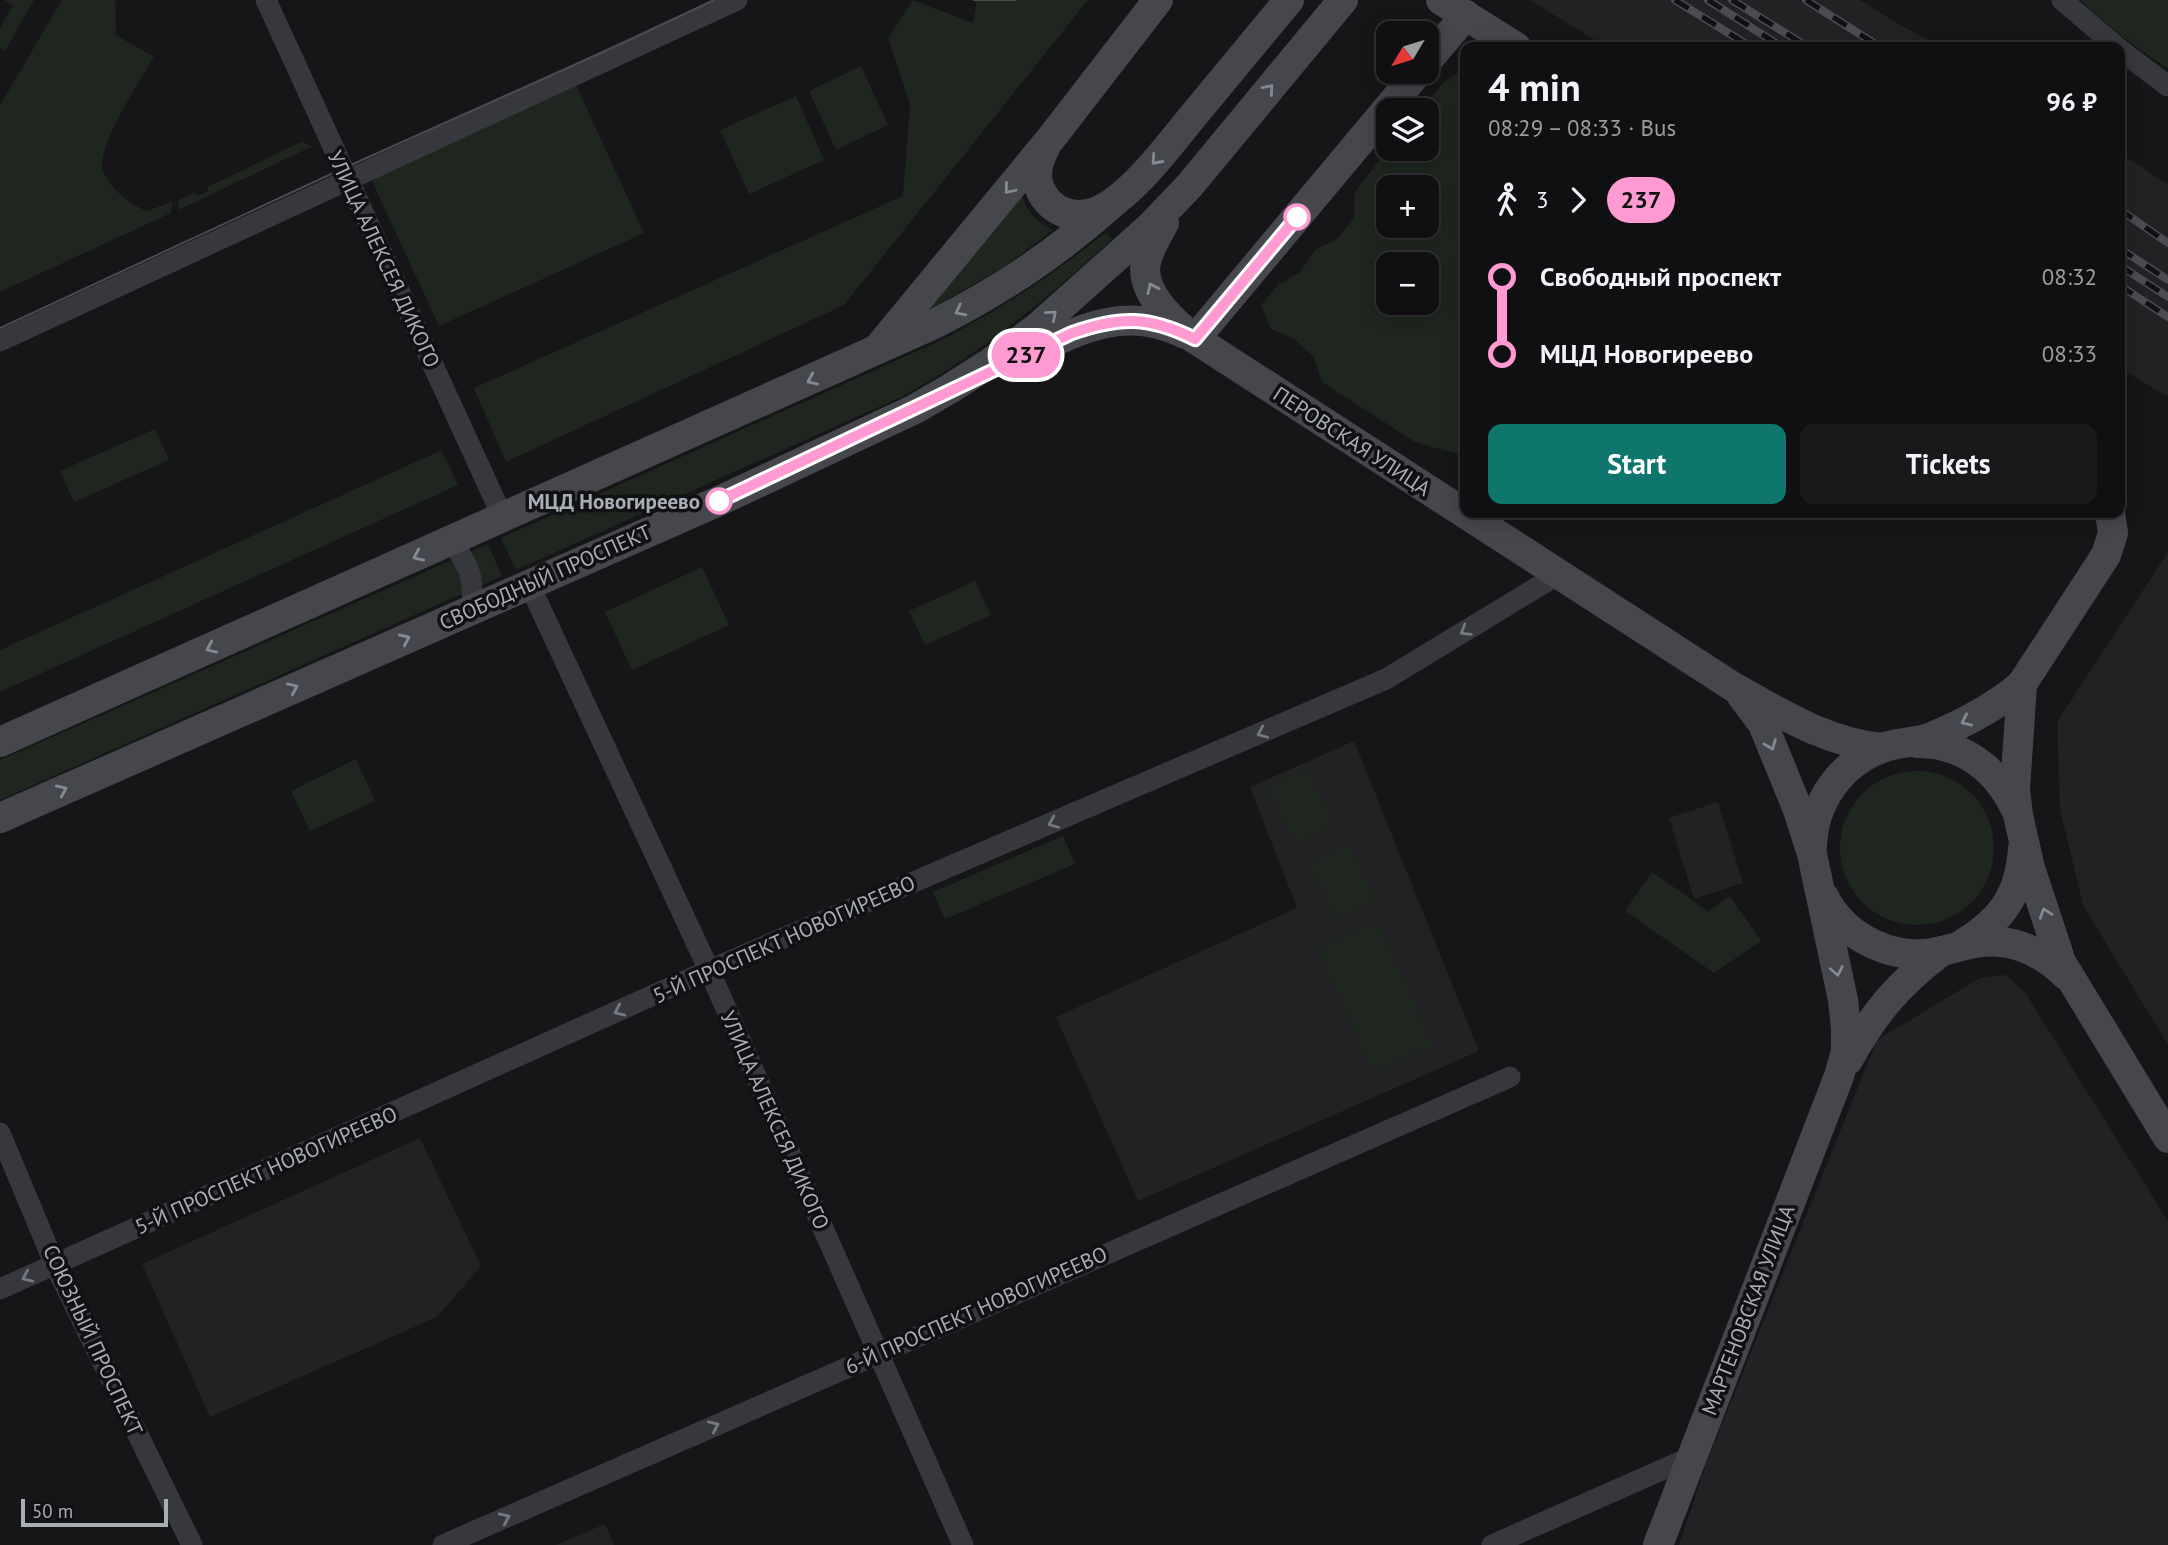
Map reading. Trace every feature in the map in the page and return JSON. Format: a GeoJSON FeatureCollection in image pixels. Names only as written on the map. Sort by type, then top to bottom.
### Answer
{"type":"FeatureCollection","features":[{"type":"Feature","properties":{"kind":"main road"},"geometry":{"type":"LineString","coordinates":[[874,352],[1052,137],[1158,0]]}},
{"type":"Feature","properties":{"kind":"main road"},"geometry":{"type":"LineString","coordinates":[[0,742],[874,352],[977,303],[1045,260],[1115,201],[1160,156],[1289,0]]}},
{"type":"Feature","properties":{"kind":"main road"},"geometry":{"type":"LineString","coordinates":[[1190,185],[1343,0]]}},
{"type":"Feature","properties":{"kind":"main road"},"geometry":{"type":"LineString","coordinates":[[1439,36],[1454,7],[1508,42]]}},
{"type":"Feature","properties":{"kind":"main road"},"geometry":{"type":"LineString","coordinates":[[915,409],[1072,333],[1098,324],[1116,320],[1156,322],[1195,339],[1409,84]]}},
{"type":"Feature","properties":{"kind":"main road"},"geometry":{"type":"LineString","coordinates":[[1052,137],[1042,154],[1037,183],[1054,208],[1067,214],[1083,216],[1115,201]]}},
{"type":"Feature","properties":{"kind":"main road","name":"ПЕРОВСКАЯ УЛИЦА"},"geometry":{"type":"LineString","coordinates":[[1190,185],[1148,255],[1145,269],[1148,283],[1158,301],[1181,328],[1195,339],[1460,510]]}},
{"type":"Feature","properties":{"kind":"main road","name":"СВОБОДНЫЙ ПРОСПЕКТ"},"geometry":{"type":"LineString","coordinates":[[0,818],[719,501],[915,409],[990,363],[1038,327],[1121,255],[1190,185]]}},
{"type":"Feature","properties":{"kind":"main road","name":"ПЕРОВСКАЯ УЛИЦА"},"geometry":{"type":"LineString","coordinates":[[1472,518],[1735,688]]}},
{"type":"Feature","properties":{"kind":"main road"},"geometry":{"type":"LineString","coordinates":[[2068,977],[2056,965],[2024,946],[2002,942],[1953,947],[1920,954],[1901,953],[1861,938],[1842,923],[1830,908],[1814,867],[1815,822],[1828,791],[1842,773],[1861,758],[1892,745],[1925,739],[1978,715],[2022,684],[2106,555],[2113,533],[2111,518]]}},
{"type":"Feature","properties":{"kind":"main road"},"geometry":{"type":"LineString","coordinates":[[1839,1076],[1868,1024],[1881,1007],[1917,970],[1984,930],[2001,913],[2013,895],[2021,871],[2021,827],[2015,790],[2022,684]]}},
{"type":"Feature","properties":{"kind":"main road"},"geometry":{"type":"LineString","coordinates":[[1735,688],[1807,728],[1861,746],[1930,742],[1972,757],[1993,773],[2008,793],[2021,827],[2061,962],[2068,977],[2168,1138]]}},
{"type":"Feature","properties":{"kind":"main road"},"geometry":{"type":"LineString","coordinates":[[1735,688],[1763,724],[1798,810],[1814,867],[1846,1029],[1846,1051],[1839,1076]]}},
{"type":"Feature","properties":{"kind":"main road","name":"МАРТЕНОВСКАЯ УЛИЦА"},"geometry":{"type":"LineString","coordinates":[[1658,1545],[1839,1076]]}},
{"type":"Feature","properties":{"kind":"street","name":"УЛИЦА АЛЕКСЕЯ ДИКОГО"},"geometry":{"type":"LineString","coordinates":[[266,0],[503,518]]}},
{"type":"Feature","properties":{"kind":"street"},"geometry":{"type":"LineString","coordinates":[[0,341],[737,0]]}},
{"type":"Feature","properties":{"kind":"street"},"geometry":{"type":"LineString","coordinates":[[2062,0],[2111,42]]}},
{"type":"Feature","properties":{"kind":"street"},"geometry":{"type":"LineString","coordinates":[[2125,53],[2168,86]]}},
{"type":"Feature","properties":{"kind":"street"},"geometry":{"type":"LineString","coordinates":[[452,541],[468,566],[474,583],[472,609]]}},
{"type":"Feature","properties":{"kind":"street","name":"5-Й ПРОСПЕКТ НОВОГИРЕЕВО"},"geometry":{"type":"LineString","coordinates":[[0,1289],[709,970],[1386,679],[1559,574]]}},
{"type":"Feature","properties":{"kind":"street","name":"УЛИЦА АЛЕКСЕЯ ДИКОГО"},"geometry":{"type":"LineString","coordinates":[[529,584],[709,970],[962,1545]]}},
{"type":"Feature","properties":{"kind":"street","name":"6-Й ПРОСПЕКТ НОВОГИРЕЕВО"},"geometry":{"type":"LineString","coordinates":[[443,1545],[1510,1077]]}},
{"type":"Feature","properties":{"kind":"street","name":"СОЮЗНЫЙ ПРОСПЕКТ"},"geometry":{"type":"LineString","coordinates":[[0,1133],[55,1265],[192,1545]]}},
{"type":"Feature","properties":{"kind":"street"},"geometry":{"type":"LineString","coordinates":[[1492,1545],[1691,1457]]}},
{"type":"Feature","properties":{"kind":"shaded area"},"geometry":{"type":"Polygon","coordinates":[[[4,0],[34,0],[5,51],[0,48],[0,28],[13,5],[4,0]]]}},
{"type":"Feature","properties":{"kind":"shaded area"},"geometry":{"type":"Polygon","coordinates":[[[62,0],[115,0],[116,35],[154,57],[112,131],[102,161],[103,171],[116,190],[134,205],[147,211],[172,202],[171,213],[0,292],[0,105],[62,0]]]}},
{"type":"Feature","properties":{"kind":"shaded area"},"geometry":{"type":"Polygon","coordinates":[[[913,0],[973,23],[977,0],[1088,0],[844,305],[506,462],[474,388],[903,196],[910,105],[888,38],[913,0]]]}},
{"type":"Feature","properties":{"kind":"shaded area"},"geometry":{"type":"Polygon","coordinates":[[[1530,0],[1860,0],[1932,42],[1598,42],[1530,0]]]}},
{"type":"Feature","properties":{"kind":"shaded area"},"geometry":{"type":"Polygon","coordinates":[[[2080,0],[2168,0],[2168,69],[2124,38],[2080,0]]]}},
{"type":"Feature","properties":{"kind":"shaded area"},"geometry":{"type":"Polygon","coordinates":[[[861,66],[888,125],[836,150],[809,91],[861,66]]]}},
{"type":"Feature","properties":{"kind":"shaded area"},"geometry":{"type":"Polygon","coordinates":[[[1460,74],[1460,455],[1415,442],[1322,382],[1314,357],[1294,339],[1271,329],[1261,305],[1278,285],[1300,272],[1315,250],[1338,238],[1354,218],[1355,192],[1379,161],[1439,161],[1439,98],[1431,98],[1443,83],[1460,74]]]}},
{"type":"Feature","properties":{"kind":"shaded area"},"geometry":{"type":"Polygon","coordinates":[[[575,83],[644,233],[439,326],[370,177],[575,83]]]}},
{"type":"Feature","properties":{"kind":"shaded area"},"geometry":{"type":"Polygon","coordinates":[[[796,96],[824,160],[749,194],[720,130],[796,96]]]}},
{"type":"Feature","properties":{"kind":"shaded area"},"geometry":{"type":"Polygon","coordinates":[[[301,142],[313,146],[178,210],[179,200],[194,192],[198,195],[207,192],[208,187],[301,142]]]}},
{"type":"Feature","properties":{"kind":"shaded area"},"geometry":{"type":"Polygon","coordinates":[[[2125,156],[2168,185],[2168,397],[2125,371],[2125,156]]]}},
{"type":"Feature","properties":{"kind":"shaded area"},"geometry":{"type":"Polygon","coordinates":[[[1021,189],[1031,214],[1053,230],[1003,268],[928,310],[1021,189]]]}},
{"type":"Feature","properties":{"kind":"shaded area"},"geometry":{"type":"Polygon","coordinates":[[[1106,232],[1112,239],[1063,283],[1011,325],[930,381],[901,397],[516,570],[501,538],[944,339],[1028,290],[1106,232]]]}},
{"type":"Feature","properties":{"kind":"shaded area"},"geometry":{"type":"Polygon","coordinates":[[[155,429],[169,460],[74,502],[60,471],[155,429]]]}},
{"type":"Feature","properties":{"kind":"shaded area"},"geometry":{"type":"Polygon","coordinates":[[[442,450],[458,485],[0,692],[0,650],[442,450]]]}},
{"type":"Feature","properties":{"kind":"shaded area"},"geometry":{"type":"Polygon","coordinates":[[[488,544],[502,576],[0,800],[0,760],[488,544]]]}},
{"type":"Feature","properties":{"kind":"shaded area"},"geometry":{"type":"Polygon","coordinates":[[[2168,552],[2168,1045],[2083,905],[2060,809],[2057,722],[2168,552]]]}},
{"type":"Feature","properties":{"kind":"shaded area"},"geometry":{"type":"Polygon","coordinates":[[[702,567],[729,625],[632,670],[605,612],[702,567]]]}},
{"type":"Feature","properties":{"kind":"shaded area"},"geometry":{"type":"Polygon","coordinates":[[[975,581],[991,615],[925,645],[909,611],[975,581]]]}},
{"type":"Feature","properties":{"kind":"shaded area"},"geometry":{"type":"Polygon","coordinates":[[[1354,741],[1479,1051],[1138,1201],[1056,1017],[1297,908],[1250,787],[1354,741]]]}},
{"type":"Feature","properties":{"kind":"shaded area"},"geometry":{"type":"Polygon","coordinates":[[[356,759],[375,801],[310,831],[291,791],[356,759]]]}},
{"type":"Feature","properties":{"kind":"shaded area"},"geometry":{"type":"Polygon","coordinates":[[[1305,768],[1335,823],[1297,845],[1266,789],[1305,768]]]}},
{"type":"Feature","properties":{"kind":"shaded area"},"geometry":{"type":"Polygon","coordinates":[[[1917,771],[1947,776],[1972,793],[1989,818],[1994,848],[1989,878],[1972,903],[1947,920],[1917,925],[1887,920],[1862,903],[1845,878],[1840,848],[1845,818],[1862,793],[1887,776],[1917,771]]]}},
{"type":"Feature","properties":{"kind":"shaded area"},"geometry":{"type":"Polygon","coordinates":[[[1718,802],[1743,883],[1694,899],[1669,818],[1718,802]]]}},
{"type":"Feature","properties":{"kind":"shaded area"},"geometry":{"type":"Polygon","coordinates":[[[1063,836],[1075,864],[945,919],[933,892],[1063,836]]]}},
{"type":"Feature","properties":{"kind":"shaded area"},"geometry":{"type":"Polygon","coordinates":[[[1347,844],[1377,899],[1338,921],[1308,865],[1347,844]]]}},
{"type":"Feature","properties":{"kind":"shaded area"},"geometry":{"type":"Polygon","coordinates":[[[1652,872],[1708,911],[1730,896],[1761,941],[1714,973],[1625,911],[1652,872]]]}},
{"type":"Feature","properties":{"kind":"shaded area"},"geometry":{"type":"Polygon","coordinates":[[[1378,921],[1434,1045],[1373,1072],[1317,948],[1378,921]]]}},
{"type":"Feature","properties":{"kind":"shaded area"},"geometry":{"type":"Polygon","coordinates":[[[2006,975],[2026,994],[2168,1221],[2168,1545],[1679,1545],[1707,1461],[1877,1040],[1980,978],[2006,975]]]}},
{"type":"Feature","properties":{"kind":"shaded area"},"geometry":{"type":"Polygon","coordinates":[[[420,1138],[481,1266],[437,1317],[210,1417],[142,1264],[420,1138]]]}},
{"type":"Feature","properties":{"kind":"shaded area"},"geometry":{"type":"Polygon","coordinates":[[[605,1524],[614,1545],[556,1545],[605,1524]]]}},
{"type":"Feature","properties":{"kind":"tram line"},"geometry":{"type":"LineString","coordinates":[[0,328],[714,0]]}},
{"type":"Feature","properties":{"kind":"tram line"},"geometry":{"type":"LineString","coordinates":[[974,0],[1015,0]]}},
{"type":"Feature","properties":{"kind":"railway"},"geometry":{"type":"LineString","coordinates":[[1675,0],[1743,42]]}},
{"type":"Feature","properties":{"kind":"railway"},"geometry":{"type":"LineString","coordinates":[[1708,0],[1774,42]]}},
{"type":"Feature","properties":{"kind":"railway"},"geometry":{"type":"LineString","coordinates":[[1732,0],[1800,42]]}},
{"type":"Feature","properties":{"kind":"railway"},"geometry":{"type":"LineString","coordinates":[[1806,0],[1872,42]]}},
{"type":"Feature","properties":{"kind":"railway"},"geometry":{"type":"LineString","coordinates":[[2125,213],[2168,243]]}},
{"type":"Feature","properties":{"kind":"railway"},"geometry":{"type":"LineString","coordinates":[[2125,252],[2168,280]]}},
{"type":"Feature","properties":{"kind":"railway"},"geometry":{"type":"LineString","coordinates":[[2125,269],[2168,297]]}},
{"type":"Feature","properties":{"kind":"railway"},"geometry":{"type":"LineString","coordinates":[[2125,289],[2168,317]]}},
{"type":"Feature","properties":{"kind":"bus line","name":"237"},"geometry":{"type":"LineString","coordinates":[[719,501],[1072,333],[1098,324],[1116,320],[1156,322],[1195,339],[1297,217]]}},
{"type":"Feature","properties":{"kind":"place","name":"МЦД Новогиреево"},"geometry":{"type":"Point","coordinates":[719,501]}}]}
